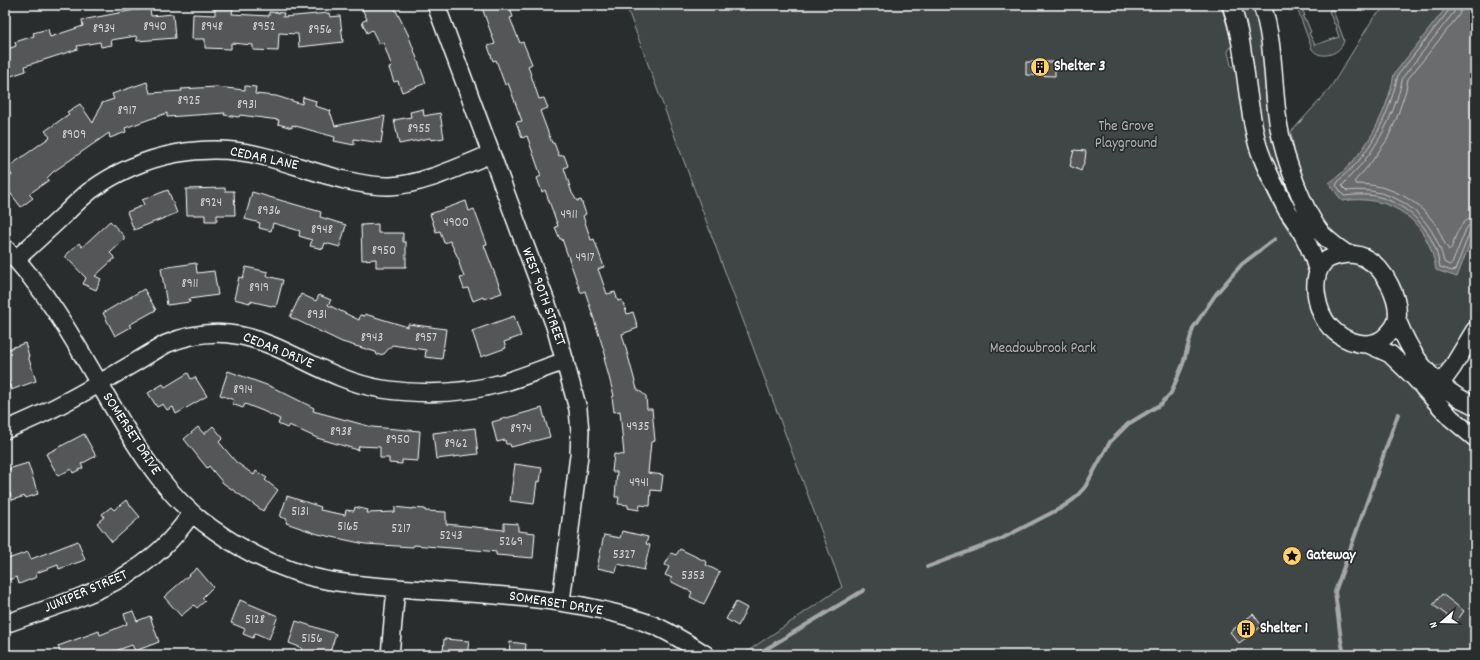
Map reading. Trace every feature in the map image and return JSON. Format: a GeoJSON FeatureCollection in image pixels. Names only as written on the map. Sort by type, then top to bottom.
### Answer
{"type":"FeatureCollection","features":[{"type":"Feature","properties":{"kind":"street","name":"WEST 90TH STREET"},"geometry":{"type":"LineString","coordinates":[[436,5],[555,326],[578,409],[580,432],[579,455],[560,602]]}},
{"type":"Feature","properties":{"kind":"street"},"geometry":{"type":"LineString","coordinates":[[1230,5],[1241,43],[1251,112],[1259,147],[1278,192],[1308,244],[1318,272]]}},
{"type":"Feature","properties":{"kind":"street"},"geometry":{"type":"LineString","coordinates":[[1262,5],[1271,42],[1274,63],[1279,130],[1290,166],[1300,194],[1322,234],[1347,254]]}},
{"type":"Feature","properties":{"kind":"street","name":"CEDAR LANE"},"geometry":{"type":"LineString","coordinates":[[11,253],[88,192],[111,176],[140,163],[171,154],[207,150],[235,151],[268,157],[358,183],[391,186],[415,182],[491,154]]}},
{"type":"Feature","properties":{"kind":"street","name":"SOMERSET DRIVE"},"geometry":{"type":"LineString","coordinates":[[11,253],[44,293],[138,449],[156,474],[191,514],[230,542],[272,562],[307,575],[340,583],[520,597],[592,608],[653,625],[682,639],[706,655]]}},
{"type":"Feature","properties":{"kind":"street"},"geometry":{"type":"LineString","coordinates":[[1370,345],[1385,337],[1394,325],[1396,320],[1396,305],[1392,290],[1378,268],[1367,259],[1357,255],[1347,254],[1335,256],[1324,262],[1318,272],[1316,287],[1318,303],[1323,316],[1330,327],[1342,337],[1357,343],[1370,345],[1390,354],[1414,377],[1436,391],[1456,396],[1475,406]]}},
{"type":"Feature","properties":{"kind":"street"},"geometry":{"type":"LineString","coordinates":[[1396,320],[1411,350],[1424,368],[1451,418],[1475,438]]}},
{"type":"Feature","properties":{"kind":"street"},"geometry":{"type":"LineString","coordinates":[[1436,391],[1475,330]]}},
{"type":"Feature","properties":{"kind":"street","name":"CEDAR DRIVE"},"geometry":{"type":"LineString","coordinates":[[5,430],[35,418],[65,403],[166,344],[180,338],[211,332],[236,334],[249,337],[354,382],[380,389],[416,393],[450,392],[480,388],[502,383],[565,361]]}},
{"type":"Feature","properties":{"kind":"street","name":"JUNIPER STREET"},"geometry":{"type":"LineString","coordinates":[[5,624],[86,595],[116,582],[138,569],[160,552],[181,529],[191,514]]}},
{"type":"Feature","properties":{"kind":"street"},"geometry":{"type":"LineString","coordinates":[[390,655],[396,588]]}},
{"type":"Feature","properties":{"kind":"green space","name":"Meadowbrook Park"},"geometry":{"type":"Polygon","coordinates":[[[626,5],[1221,5],[1232,44],[1228,52],[1231,65],[1237,70],[1243,116],[1254,159],[1271,200],[1282,220],[1295,240],[1301,241],[1310,272],[1311,302],[1361,350],[1388,359],[1417,388],[1416,395],[1442,422],[1475,449],[1475,655],[742,655],[842,587],[626,5]]]}},
{"type":"Feature","properties":{"kind":"green space"},"geometry":{"type":"Polygon","coordinates":[[[1237,5],[1256,5],[1273,118],[1330,249],[1322,258],[1293,210],[1262,139],[1237,5]]]}},
{"type":"Feature","properties":{"kind":"green space"},"geometry":{"type":"Polygon","coordinates":[[[1287,5],[1290,7],[1301,5],[1305,16],[1303,16],[1304,20],[1306,20],[1311,32],[1309,33],[1315,45],[1339,37],[1337,28],[1329,11],[1331,11],[1327,5],[1331,5],[1344,40],[1339,49],[1325,55],[1316,53],[1312,49],[1297,8],[1289,11],[1287,5]]]}},
{"type":"Feature","properties":{"kind":"green space"},"geometry":{"type":"Polygon","coordinates":[[[1388,5],[1475,5],[1475,308],[1468,326],[1447,362],[1439,366],[1429,365],[1410,341],[1402,304],[1347,245],[1337,238],[1314,213],[1315,205],[1308,191],[1295,155],[1291,132],[1329,90],[1374,17],[1388,5]]]}},
{"type":"Feature","properties":{"kind":"green space"},"geometry":{"type":"Polygon","coordinates":[[[1350,262],[1364,269],[1374,277],[1385,294],[1389,310],[1389,318],[1387,325],[1381,334],[1361,336],[1347,331],[1333,318],[1328,310],[1323,281],[1331,264],[1350,262]]]}},
{"type":"Feature","properties":{"kind":"green space"},"geometry":{"type":"Polygon","coordinates":[[[1457,403],[1475,412],[1475,431],[1452,408],[1457,403]]]}},
{"type":"Feature","properties":{"kind":"water"},"geometry":{"type":"Polygon","coordinates":[[[1448,5],[1475,5],[1475,230],[1457,277],[1436,270],[1432,253],[1425,237],[1405,214],[1391,206],[1376,202],[1360,200],[1342,201],[1329,183],[1353,162],[1363,149],[1372,135],[1386,105],[1394,74],[1448,5]]]}},
{"type":"Feature","properties":{"kind":"building"},"geometry":{"type":"Polygon","coordinates":[[[360,5],[393,5],[408,34],[426,83],[402,92],[398,81],[394,82],[389,68],[392,67],[383,42],[379,44],[372,30],[367,33],[362,22],[367,19],[360,5]]]}},
{"type":"Feature","properties":{"kind":"building"},"geometry":{"type":"Polygon","coordinates":[[[481,5],[509,5],[513,17],[510,18],[520,43],[523,42],[532,64],[528,66],[539,99],[544,98],[548,108],[540,111],[552,143],[554,143],[559,156],[564,155],[568,166],[564,168],[572,193],[577,201],[581,200],[586,214],[583,216],[591,240],[594,239],[604,267],[598,269],[607,294],[615,292],[618,301],[622,300],[627,314],[633,312],[638,328],[622,334],[637,389],[646,396],[647,409],[652,409],[655,441],[651,442],[648,473],[663,475],[661,491],[651,490],[650,506],[640,505],[639,510],[628,508],[628,505],[618,504],[619,497],[615,497],[617,472],[612,472],[614,454],[624,455],[620,411],[614,412],[612,397],[614,396],[604,358],[606,357],[585,291],[581,293],[562,239],[560,239],[555,227],[558,226],[545,190],[542,192],[537,178],[541,176],[527,136],[522,138],[516,122],[522,121],[508,83],[505,85],[496,60],[493,61],[488,46],[495,44],[481,5]]]}},
{"type":"Feature","properties":{"kind":"building"},"geometry":{"type":"Polygon","coordinates":[[[215,8],[233,8],[232,14],[269,16],[269,12],[284,13],[283,17],[329,13],[330,17],[340,16],[343,42],[299,47],[298,34],[279,33],[278,51],[253,50],[253,45],[231,43],[231,49],[205,48],[205,39],[192,39],[193,14],[215,15],[215,8]]]}},
{"type":"Feature","properties":{"kind":"building"},"geometry":{"type":"Polygon","coordinates":[[[150,9],[151,16],[173,14],[175,38],[137,41],[136,36],[111,40],[112,45],[101,47],[100,42],[77,46],[78,49],[25,66],[26,71],[5,78],[5,50],[16,46],[15,42],[34,36],[33,33],[48,29],[50,37],[83,26],[82,20],[134,10],[150,9]]]}},
{"type":"Feature","properties":{"kind":"building","name":"Shelter 3"},"geometry":{"type":"Polygon","coordinates":[[[1026,62],[1055,62],[1055,76],[1026,75],[1026,62]]]}},
{"type":"Feature","properties":{"kind":"building"},"geometry":{"type":"Polygon","coordinates":[[[147,82],[150,93],[216,87],[245,90],[245,86],[256,87],[255,94],[276,96],[302,104],[303,97],[316,101],[315,106],[331,111],[330,114],[335,126],[385,116],[381,143],[354,139],[354,145],[334,141],[335,137],[292,125],[292,128],[278,124],[279,120],[240,115],[239,117],[224,115],[225,113],[167,117],[167,113],[125,128],[126,132],[110,138],[109,133],[53,172],[47,178],[49,180],[29,194],[33,198],[21,207],[5,186],[5,180],[12,175],[7,168],[50,137],[45,131],[69,114],[67,112],[80,104],[93,123],[102,103],[114,99],[112,94],[147,82]]]}},
{"type":"Feature","properties":{"kind":"building"},"geometry":{"type":"Polygon","coordinates":[[[423,109],[424,116],[440,113],[444,138],[431,140],[430,138],[399,144],[394,120],[411,117],[410,112],[423,109]]]}},
{"type":"Feature","properties":{"kind":"building"},"geometry":{"type":"Polygon","coordinates":[[[1074,150],[1086,151],[1085,160],[1081,171],[1070,166],[1074,150]]]}},
{"type":"Feature","properties":{"kind":"building"},"geometry":{"type":"Polygon","coordinates":[[[225,188],[225,191],[234,191],[235,215],[217,215],[217,221],[205,221],[205,215],[187,215],[186,189],[225,188]]]}},
{"type":"Feature","properties":{"kind":"building"},"geometry":{"type":"Polygon","coordinates":[[[168,190],[177,213],[134,230],[127,212],[144,205],[142,200],[168,190]]]}},
{"type":"Feature","properties":{"kind":"building"},"geometry":{"type":"Polygon","coordinates":[[[252,192],[321,212],[320,217],[346,225],[340,247],[325,243],[323,249],[310,246],[312,240],[299,236],[300,231],[273,223],[271,231],[259,228],[260,223],[245,219],[252,192]]]}},
{"type":"Feature","properties":{"kind":"building"},"geometry":{"type":"Polygon","coordinates":[[[466,201],[469,211],[474,209],[487,244],[484,245],[502,293],[473,301],[468,288],[464,289],[460,278],[464,277],[459,263],[460,262],[450,241],[444,243],[440,231],[436,232],[430,214],[466,201]]]}},
{"type":"Feature","properties":{"kind":"building"},"geometry":{"type":"Polygon","coordinates":[[[110,221],[124,236],[124,240],[110,253],[115,258],[95,276],[101,279],[96,290],[83,284],[86,278],[65,256],[79,243],[82,247],[110,221]]]}},
{"type":"Feature","properties":{"kind":"building"},"geometry":{"type":"Polygon","coordinates":[[[378,224],[378,233],[403,233],[403,242],[406,242],[406,267],[376,267],[376,259],[362,260],[361,225],[378,224]]]}},
{"type":"Feature","properties":{"kind":"building"},"geometry":{"type":"Polygon","coordinates":[[[196,263],[197,273],[214,271],[218,295],[189,299],[190,302],[167,305],[161,268],[196,263]]]}},
{"type":"Feature","properties":{"kind":"building"},"geometry":{"type":"Polygon","coordinates":[[[246,267],[268,272],[267,276],[283,280],[276,307],[234,299],[239,277],[243,278],[246,267]]]}},
{"type":"Feature","properties":{"kind":"building"},"geometry":{"type":"Polygon","coordinates":[[[144,289],[156,310],[129,325],[131,327],[115,336],[103,313],[144,289]]]}},
{"type":"Feature","properties":{"kind":"building"},"geometry":{"type":"Polygon","coordinates":[[[301,294],[316,301],[319,295],[331,300],[328,305],[359,320],[360,315],[365,316],[365,314],[408,327],[408,324],[446,329],[442,359],[425,357],[426,350],[392,345],[384,354],[377,355],[376,352],[342,342],[290,317],[301,294]]]}},
{"type":"Feature","properties":{"kind":"building"},"geometry":{"type":"Polygon","coordinates":[[[514,316],[521,336],[504,342],[506,348],[481,357],[472,331],[514,316]]]}},
{"type":"Feature","properties":{"kind":"building"},"geometry":{"type":"Polygon","coordinates":[[[25,343],[36,381],[11,390],[5,371],[5,350],[25,343]]]}},
{"type":"Feature","properties":{"kind":"building"},"geometry":{"type":"Polygon","coordinates":[[[228,371],[272,387],[314,408],[313,411],[372,427],[420,431],[418,461],[402,460],[402,464],[389,463],[389,458],[380,458],[380,447],[359,446],[358,450],[317,438],[289,425],[287,428],[278,424],[280,419],[245,404],[243,408],[232,404],[234,400],[220,395],[228,371]]]}},
{"type":"Feature","properties":{"kind":"building"},"geometry":{"type":"Polygon","coordinates":[[[188,373],[191,379],[195,377],[207,396],[176,414],[173,407],[167,410],[163,404],[157,407],[148,393],[163,384],[165,387],[188,373]]]}},
{"type":"Feature","properties":{"kind":"building"},"geometry":{"type":"Polygon","coordinates":[[[542,408],[550,437],[511,447],[510,444],[506,444],[505,440],[497,442],[492,422],[542,408]]]}},
{"type":"Feature","properties":{"kind":"building"},"geometry":{"type":"Polygon","coordinates":[[[213,426],[223,438],[219,442],[236,462],[254,475],[256,471],[267,478],[265,480],[278,490],[263,511],[223,483],[209,466],[207,468],[184,439],[198,427],[204,434],[213,426]]]}},
{"type":"Feature","properties":{"kind":"building"},"geometry":{"type":"Polygon","coordinates":[[[475,428],[478,454],[436,459],[433,433],[475,428]]]}},
{"type":"Feature","properties":{"kind":"building"},"geometry":{"type":"Polygon","coordinates":[[[84,434],[96,456],[81,464],[83,468],[73,473],[71,469],[58,476],[46,454],[84,434]]]}},
{"type":"Feature","properties":{"kind":"building"},"geometry":{"type":"Polygon","coordinates":[[[28,463],[38,494],[12,500],[10,493],[5,495],[5,470],[28,463]]]}},
{"type":"Feature","properties":{"kind":"building"},"geometry":{"type":"Polygon","coordinates":[[[515,464],[542,468],[540,482],[537,481],[534,504],[510,501],[515,464]]]}},
{"type":"Feature","properties":{"kind":"building"},"geometry":{"type":"Polygon","coordinates":[[[287,496],[321,507],[320,510],[345,515],[346,510],[354,511],[355,507],[368,510],[367,513],[395,512],[395,507],[446,512],[446,524],[504,530],[504,523],[518,524],[518,531],[535,533],[533,558],[496,555],[496,552],[487,551],[414,545],[413,547],[365,544],[318,534],[286,523],[287,519],[280,517],[287,496]]]}},
{"type":"Feature","properties":{"kind":"building"},"geometry":{"type":"Polygon","coordinates":[[[126,500],[140,517],[112,542],[97,523],[104,517],[102,514],[111,507],[114,510],[126,500]]]}},
{"type":"Feature","properties":{"kind":"building"},"geometry":{"type":"Polygon","coordinates":[[[622,531],[648,537],[646,544],[650,545],[644,570],[618,564],[616,572],[597,568],[604,535],[620,538],[622,531]]]}},
{"type":"Feature","properties":{"kind":"building"},"geometry":{"type":"Polygon","coordinates":[[[78,541],[85,560],[59,569],[58,565],[36,573],[37,577],[19,584],[17,577],[5,581],[5,560],[28,552],[31,559],[78,541]]]}},
{"type":"Feature","properties":{"kind":"building"},"geometry":{"type":"Polygon","coordinates":[[[680,549],[707,562],[706,565],[720,572],[704,604],[690,597],[692,592],[670,581],[672,578],[665,575],[669,567],[665,565],[671,553],[676,555],[680,549]]]}},
{"type":"Feature","properties":{"kind":"building"},"geometry":{"type":"Polygon","coordinates":[[[197,568],[213,587],[202,598],[205,601],[197,608],[194,605],[181,616],[164,597],[197,568]]]}},
{"type":"Feature","properties":{"kind":"building"},"geometry":{"type":"Polygon","coordinates":[[[1442,594],[1464,611],[1456,622],[1433,605],[1442,594]]]}},
{"type":"Feature","properties":{"kind":"building"},"geometry":{"type":"Polygon","coordinates":[[[240,600],[278,616],[269,639],[255,633],[253,638],[243,634],[245,629],[231,623],[240,600]]]}},
{"type":"Feature","properties":{"kind":"building"},"geometry":{"type":"Polygon","coordinates":[[[736,602],[747,608],[738,626],[726,619],[736,602]]]}},
{"type":"Feature","properties":{"kind":"building"},"geometry":{"type":"Polygon","coordinates":[[[133,611],[137,621],[150,616],[159,642],[135,651],[132,645],[104,655],[61,655],[58,646],[99,631],[100,635],[127,624],[124,614],[133,611]]]}},
{"type":"Feature","properties":{"kind":"building","name":"Shelter 1"},"geometry":{"type":"Polygon","coordinates":[[[1253,614],[1262,626],[1239,643],[1230,632],[1253,614]]]}},
{"type":"Feature","properties":{"kind":"building"},"geometry":{"type":"Polygon","coordinates":[[[296,621],[336,634],[329,655],[314,651],[312,655],[309,655],[301,652],[302,648],[289,643],[296,621]]]}},
{"type":"Feature","properties":{"kind":"building"},"geometry":{"type":"Polygon","coordinates":[[[444,639],[469,641],[467,655],[443,655],[444,639]]]}},
{"type":"Feature","properties":{"kind":"building"},"geometry":{"type":"Polygon","coordinates":[[[510,642],[526,644],[525,655],[509,655],[510,642]]]}},
{"type":"Feature","properties":{"kind":"waterway"},"geometry":{"type":"LineString","coordinates":[[927,567],[999,540],[1061,508],[1074,499],[1085,487],[1110,442],[1128,424],[1161,404],[1171,393],[1183,364],[1193,328],[1216,294],[1242,264],[1275,239]]}},
{"type":"Feature","properties":{"kind":"waterway"},"geometry":{"type":"LineString","coordinates":[[1344,655],[1335,592],[1398,414]]}},
{"type":"Feature","properties":{"kind":"waterway"},"geometry":{"type":"LineString","coordinates":[[756,655],[864,590]]}},
{"type":"Feature","properties":{"kind":"place","name":"Shelter 3"},"geometry":{"type":"Point","coordinates":[1040,67]}},
{"type":"Feature","properties":{"kind":"place","name":"Gateway"},"geometry":{"type":"Point","coordinates":[1292,556]}},
{"type":"Feature","properties":{"kind":"place","name":"Shelter 1"},"geometry":{"type":"Point","coordinates":[1246,629]}},
{"type":"Feature","properties":{"kind":"park label","name":"The Grove Playground"},"geometry":{"type":"Point","coordinates":[1126,136]}}]}
